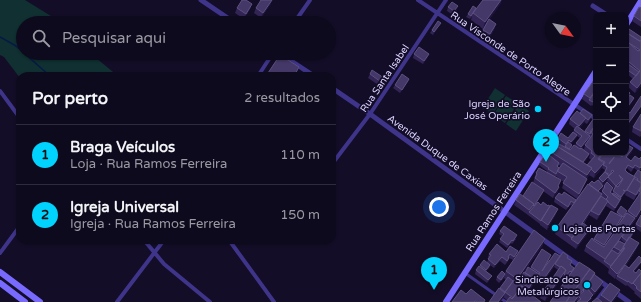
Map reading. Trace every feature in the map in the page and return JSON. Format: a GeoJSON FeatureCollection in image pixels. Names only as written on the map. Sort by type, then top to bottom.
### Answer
{"type":"FeatureCollection","features":[{"type":"Feature","properties":{"kind":"main road"},"geometry":{"type":"LineString","coordinates":[[629,21],[641,1]]}},
{"type":"Feature","properties":{"kind":"main road","name":"Rua Ramos Ferreira"},"geometry":{"type":"LineString","coordinates":[[446,302],[593,76]]}},
{"type":"Feature","properties":{"kind":"main road"},"geometry":{"type":"LineString","coordinates":[[0,272],[40,302]]}},
{"type":"Feature","properties":{"kind":"main road"},"geometry":{"type":"LineString","coordinates":[[0,283],[25,302]]}},
{"type":"Feature","properties":{"kind":"street"},"geometry":{"type":"LineString","coordinates":[[201,0],[225,16]]}},
{"type":"Feature","properties":{"kind":"street"},"geometry":{"type":"LineString","coordinates":[[299,16],[310,0]]}},
{"type":"Feature","properties":{"kind":"street","name":"Rua Visconde de Porto Alegre"},"geometry":{"type":"LineString","coordinates":[[418,0],[593,117]]}},
{"type":"Feature","properties":{"kind":"street","name":"Rua Santa Isabel"},"geometry":{"type":"LineString","coordinates":[[336,159],[370,114],[446,0]]}},
{"type":"Feature","properties":{"kind":"street"},"geometry":{"type":"LineString","coordinates":[[593,6],[602,12]]}},
{"type":"Feature","properties":{"kind":"street"},"geometry":{"type":"LineString","coordinates":[[261,72],[269,60]]}},
{"type":"Feature","properties":{"kind":"street"},"geometry":{"type":"LineString","coordinates":[[290,60],[308,72]]}},
{"type":"Feature","properties":{"kind":"street"},"geometry":{"type":"LineString","coordinates":[[0,91],[16,113]]}},
{"type":"Feature","properties":{"kind":"street","name":"Avenida Duque de Caxias"},"geometry":{"type":"LineString","coordinates":[[336,91],[583,268]]}},
{"type":"Feature","properties":{"kind":"street"},"geometry":{"type":"LineString","coordinates":[[629,141],[641,149]]}},
{"type":"Feature","properties":{"kind":"street"},"geometry":{"type":"LineString","coordinates":[[0,253],[16,231]]}},
{"type":"Feature","properties":{"kind":"street"},"geometry":{"type":"LineString","coordinates":[[147,244],[164,264],[210,302]]}},
{"type":"Feature","properties":{"kind":"street"},"geometry":{"type":"LineString","coordinates":[[118,302],[161,244]]}},
{"type":"Feature","properties":{"kind":"street"},"geometry":{"type":"LineString","coordinates":[[232,244],[274,302]]}},
{"type":"Feature","properties":{"kind":"street"},"geometry":{"type":"LineString","coordinates":[[465,272],[506,302]]}},
{"type":"Feature","properties":{"kind":"street"},"geometry":{"type":"LineString","coordinates":[[595,277],[630,302]]}},
{"type":"Feature","properties":{"kind":"street"},"geometry":{"type":"LineString","coordinates":[[595,302],[607,286]]}},
{"type":"Feature","properties":{"kind":"green space"},"geometry":{"type":"Polygon","coordinates":[[[0,0],[25,0],[51,16],[16,16],[16,60],[99,60],[113,72],[16,73],[4,57],[0,55],[0,0]]]}},
{"type":"Feature","properties":{"kind":"green space"},"geometry":{"type":"Polygon","coordinates":[[[495,88],[505,95],[493,114],[482,108],[495,88]]]}},
{"type":"Feature","properties":{"kind":"green space"},"geometry":{"type":"Polygon","coordinates":[[[506,96],[518,103],[505,123],[493,115],[506,96]]]}},
{"type":"Feature","properties":{"kind":"green space"},"geometry":{"type":"Polygon","coordinates":[[[519,104],[529,111],[516,131],[506,124],[519,104]]]}},
{"type":"Feature","properties":{"kind":"building"},"geometry":{"type":"Polygon","coordinates":[[[242,0],[246,0],[252,4],[246,14],[237,8],[242,0]]]}},
{"type":"Feature","properties":{"kind":"building"},"geometry":{"type":"Polygon","coordinates":[[[261,0],[272,0],[263,13],[256,8],[261,0]]]}},
{"type":"Feature","properties":{"kind":"building"},"geometry":{"type":"Polygon","coordinates":[[[483,0],[501,0],[485,22],[473,13],[483,0]]]}},
{"type":"Feature","properties":{"kind":"building"},"geometry":{"type":"Polygon","coordinates":[[[452,2],[458,6],[454,11],[448,7],[452,2]]]}},
{"type":"Feature","properties":{"kind":"building"},"geometry":{"type":"Polygon","coordinates":[[[473,6],[476,8],[471,16],[468,14],[473,6]]]}},
{"type":"Feature","properties":{"kind":"building"},"geometry":{"type":"Polygon","coordinates":[[[639,7],[641,8],[641,21],[634,16],[639,7]]]}},
{"type":"Feature","properties":{"kind":"building"},"geometry":{"type":"Polygon","coordinates":[[[489,19],[496,24],[490,34],[483,30],[489,19]]]}},
{"type":"Feature","properties":{"kind":"building"},"geometry":{"type":"Polygon","coordinates":[[[438,21],[441,23],[434,32],[432,30],[438,21]]]}},
{"type":"Feature","properties":{"kind":"building"},"geometry":{"type":"Polygon","coordinates":[[[629,29],[641,37],[640,41],[629,34],[629,29]]]}},
{"type":"Feature","properties":{"kind":"building"},"geometry":{"type":"Polygon","coordinates":[[[629,34],[641,42],[641,83],[637,88],[630,82],[640,71],[629,62],[629,43],[629,34]],[[629,43],[638,51],[640,50],[629,43]]]}},
{"type":"Feature","properties":{"kind":"building"},"geometry":{"type":"Polygon","coordinates":[[[419,47],[429,54],[424,61],[414,54],[419,47]]]}},
{"type":"Feature","properties":{"kind":"building"},"geometry":{"type":"Polygon","coordinates":[[[277,60],[288,60],[299,67],[296,72],[269,72],[277,60]]]}},
{"type":"Feature","properties":{"kind":"building"},"geometry":{"type":"Polygon","coordinates":[[[629,65],[639,72],[636,76],[629,71],[629,65]]]}},
{"type":"Feature","properties":{"kind":"building"},"geometry":{"type":"Polygon","coordinates":[[[372,70],[384,78],[381,82],[370,74],[372,70]]]}},
{"type":"Feature","properties":{"kind":"building"},"geometry":{"type":"Polygon","coordinates":[[[402,74],[409,79],[402,90],[395,85],[402,74]]]}},
{"type":"Feature","properties":{"kind":"building"},"geometry":{"type":"Polygon","coordinates":[[[593,82],[593,94],[590,98],[584,94],[593,82]]]}},
{"type":"Feature","properties":{"kind":"building"},"geometry":{"type":"Polygon","coordinates":[[[593,95],[593,102],[589,100],[593,95]]]}},
{"type":"Feature","properties":{"kind":"building"},"geometry":{"type":"Polygon","coordinates":[[[630,95],[634,98],[629,105],[630,95]]]}},
{"type":"Feature","properties":{"kind":"building"},"geometry":{"type":"Polygon","coordinates":[[[641,96],[641,106],[629,122],[629,112],[630,113],[641,96]]]}},
{"type":"Feature","properties":{"kind":"building"},"geometry":{"type":"Polygon","coordinates":[[[583,109],[592,115],[588,120],[580,113],[583,109]]]}},
{"type":"Feature","properties":{"kind":"building"},"geometry":{"type":"Polygon","coordinates":[[[577,111],[586,118],[579,126],[570,119],[577,111]]]}},
{"type":"Feature","properties":{"kind":"building"},"geometry":{"type":"Polygon","coordinates":[[[641,114],[641,131],[633,127],[641,114]]]}},
{"type":"Feature","properties":{"kind":"building"},"geometry":{"type":"Polygon","coordinates":[[[593,119],[593,129],[590,134],[585,131],[593,119]]]}},
{"type":"Feature","properties":{"kind":"building"},"geometry":{"type":"Polygon","coordinates":[[[577,126],[590,136],[581,147],[576,143],[582,136],[574,130],[577,126]]]}},
{"type":"Feature","properties":{"kind":"building"},"geometry":{"type":"Polygon","coordinates":[[[573,132],[577,135],[571,142],[569,140],[566,144],[558,138],[561,133],[568,138],[573,132]]]}},
{"type":"Feature","properties":{"kind":"building"},"geometry":{"type":"Polygon","coordinates":[[[593,134],[593,154],[591,153],[592,151],[585,145],[593,134]]]}},
{"type":"Feature","properties":{"kind":"building"},"geometry":{"type":"Polygon","coordinates":[[[552,140],[570,150],[574,145],[589,154],[583,162],[555,145],[553,148],[549,145],[552,140]]]}},
{"type":"Feature","properties":{"kind":"building"},"geometry":{"type":"Polygon","coordinates":[[[568,142],[572,145],[569,149],[565,146],[568,142]]]}},
{"type":"Feature","properties":{"kind":"building"},"geometry":{"type":"Polygon","coordinates":[[[555,145],[592,168],[587,175],[551,152],[555,145]]]}},
{"type":"Feature","properties":{"kind":"building"},"geometry":{"type":"Polygon","coordinates":[[[629,146],[633,148],[629,153],[629,146]]]}},
{"type":"Feature","properties":{"kind":"building"},"geometry":{"type":"Polygon","coordinates":[[[549,155],[559,163],[557,166],[559,168],[556,174],[540,162],[544,157],[546,159],[549,155]]]}},
{"type":"Feature","properties":{"kind":"building"},"geometry":{"type":"Polygon","coordinates":[[[595,156],[600,156],[598,159],[604,163],[595,173],[591,169],[592,168],[587,165],[595,156]]]}},
{"type":"Feature","properties":{"kind":"building"},"geometry":{"type":"Polygon","coordinates":[[[601,156],[627,156],[626,157],[631,161],[635,156],[639,159],[641,157],[640,168],[635,165],[633,168],[628,165],[625,170],[635,177],[626,191],[623,190],[625,191],[621,197],[613,191],[616,186],[608,177],[610,175],[605,172],[607,167],[603,165],[605,162],[599,159],[601,156]],[[619,175],[622,180],[616,186],[618,187],[623,179],[619,175]]]}},
{"type":"Feature","properties":{"kind":"building"},"geometry":{"type":"Polygon","coordinates":[[[563,163],[587,179],[579,194],[563,183],[567,177],[557,171],[563,163]]]}},
{"type":"Feature","properties":{"kind":"building"},"geometry":{"type":"Polygon","coordinates":[[[539,168],[561,180],[555,193],[535,178],[539,168]]]}},
{"type":"Feature","properties":{"kind":"building"},"geometry":{"type":"Polygon","coordinates":[[[638,170],[641,172],[641,183],[637,180],[638,179],[634,176],[638,170]]]}},
{"type":"Feature","properties":{"kind":"building"},"geometry":{"type":"Polygon","coordinates":[[[605,172],[609,176],[603,182],[599,178],[605,172]]]}},
{"type":"Feature","properties":{"kind":"building"},"geometry":{"type":"Polygon","coordinates":[[[634,178],[641,183],[636,195],[627,190],[634,178]]]}},
{"type":"Feature","properties":{"kind":"building"},"geometry":{"type":"Polygon","coordinates":[[[598,180],[603,186],[598,191],[589,184],[592,181],[594,183],[598,180]]]}},
{"type":"Feature","properties":{"kind":"building"},"geometry":{"type":"Polygon","coordinates":[[[532,182],[544,190],[534,206],[534,204],[523,196],[532,182]]]}},
{"type":"Feature","properties":{"kind":"building"},"geometry":{"type":"Polygon","coordinates":[[[607,182],[613,188],[610,192],[620,200],[615,208],[608,202],[606,199],[608,197],[602,191],[607,182]]]}},
{"type":"Feature","properties":{"kind":"building"},"geometry":{"type":"Polygon","coordinates":[[[588,184],[602,194],[572,238],[557,227],[588,184]]]}},
{"type":"Feature","properties":{"kind":"building"},"geometry":{"type":"Polygon","coordinates":[[[564,192],[576,200],[574,203],[571,201],[568,207],[555,198],[559,193],[562,195],[564,192]]]}},
{"type":"Feature","properties":{"kind":"building"},"geometry":{"type":"Polygon","coordinates":[[[641,192],[641,209],[636,217],[628,211],[641,192]]]}},
{"type":"Feature","properties":{"kind":"building"},"geometry":{"type":"Polygon","coordinates":[[[613,193],[621,198],[620,200],[612,194],[613,193]]]}},
{"type":"Feature","properties":{"kind":"building"},"geometry":{"type":"Polygon","coordinates":[[[520,194],[534,204],[529,210],[516,200],[520,194]]]}},
{"type":"Feature","properties":{"kind":"building"},"geometry":{"type":"Polygon","coordinates":[[[601,196],[608,201],[599,215],[591,211],[601,196]]]}},
{"type":"Feature","properties":{"kind":"building"},"geometry":{"type":"Polygon","coordinates":[[[538,202],[541,205],[543,202],[550,206],[541,221],[529,212],[538,202]]]}},
{"type":"Feature","properties":{"kind":"building"},"geometry":{"type":"Polygon","coordinates":[[[551,205],[558,209],[548,225],[541,220],[551,205]]]}},
{"type":"Feature","properties":{"kind":"building"},"geometry":{"type":"Polygon","coordinates":[[[621,206],[627,211],[623,217],[617,212],[621,206]]]}},
{"type":"Feature","properties":{"kind":"building"},"geometry":{"type":"Polygon","coordinates":[[[611,211],[622,217],[604,245],[594,239],[611,211]]]}},
{"type":"Feature","properties":{"kind":"building"},"geometry":{"type":"Polygon","coordinates":[[[627,213],[635,218],[605,259],[586,246],[592,238],[604,247],[627,213]]]}},
{"type":"Feature","properties":{"kind":"building"},"geometry":{"type":"Polygon","coordinates":[[[641,215],[641,227],[636,224],[641,215]]]}},
{"type":"Feature","properties":{"kind":"building"},"geometry":{"type":"Polygon","coordinates":[[[583,223],[590,228],[578,244],[571,239],[583,223]]]}},
{"type":"Feature","properties":{"kind":"building"},"geometry":{"type":"Polygon","coordinates":[[[504,226],[517,235],[508,245],[500,239],[504,234],[500,231],[504,226]]]}},
{"type":"Feature","properties":{"kind":"building"},"geometry":{"type":"Polygon","coordinates":[[[629,227],[635,230],[627,241],[622,237],[629,227]]]}},
{"type":"Feature","properties":{"kind":"building"},"geometry":{"type":"Polygon","coordinates":[[[534,230],[545,239],[517,279],[506,271],[534,230]]]}},
{"type":"Feature","properties":{"kind":"building"},"geometry":{"type":"Polygon","coordinates":[[[629,237],[639,243],[617,274],[610,267],[625,248],[623,247],[629,237]]]}},
{"type":"Feature","properties":{"kind":"building"},"geometry":{"type":"Polygon","coordinates":[[[619,241],[625,244],[621,251],[614,247],[619,241]]]}},
{"type":"Feature","properties":{"kind":"building"},"geometry":{"type":"Polygon","coordinates":[[[497,244],[506,252],[510,246],[518,251],[514,257],[510,254],[507,261],[502,257],[495,265],[488,259],[491,255],[489,254],[497,244]]]}},
{"type":"Feature","properties":{"kind":"building"},"geometry":{"type":"Polygon","coordinates":[[[623,248],[624,249],[611,266],[604,261],[612,250],[618,254],[623,248]]]}},
{"type":"Feature","properties":{"kind":"building"},"geometry":{"type":"Polygon","coordinates":[[[542,249],[551,255],[542,271],[555,253],[560,256],[543,280],[538,276],[540,273],[531,267],[542,249]]]}},
{"type":"Feature","properties":{"kind":"building"},"geometry":{"type":"Polygon","coordinates":[[[563,252],[568,256],[567,258],[572,261],[570,265],[574,268],[566,276],[564,274],[566,270],[555,264],[563,252]]]}},
{"type":"Feature","properties":{"kind":"building"},"geometry":{"type":"Polygon","coordinates":[[[639,256],[641,258],[641,262],[633,271],[636,273],[639,269],[641,273],[632,284],[617,276],[625,265],[629,268],[639,256]]]}},
{"type":"Feature","properties":{"kind":"building"},"geometry":{"type":"Polygon","coordinates":[[[484,260],[490,265],[486,270],[480,265],[484,260]]]}},
{"type":"Feature","properties":{"kind":"building"},"geometry":{"type":"Polygon","coordinates":[[[579,262],[590,269],[566,302],[550,302],[579,262]]]}},
{"type":"Feature","properties":{"kind":"building"},"geometry":{"type":"Polygon","coordinates":[[[479,266],[492,276],[488,280],[476,270],[479,266]]]}},
{"type":"Feature","properties":{"kind":"building"},"geometry":{"type":"Polygon","coordinates":[[[561,266],[566,270],[547,296],[542,293],[561,266]]]}},
{"type":"Feature","properties":{"kind":"building"},"geometry":{"type":"Polygon","coordinates":[[[528,267],[539,274],[535,281],[535,279],[525,273],[528,267]]]}},
{"type":"Feature","properties":{"kind":"building"},"geometry":{"type":"Polygon","coordinates":[[[590,269],[595,273],[574,302],[566,302],[590,269]]]}},
{"type":"Feature","properties":{"kind":"building"},"geometry":{"type":"Polygon","coordinates":[[[502,271],[505,274],[501,280],[497,277],[502,271]]]}},
{"type":"Feature","properties":{"kind":"building"},"geometry":{"type":"Polygon","coordinates":[[[524,272],[535,279],[529,288],[523,284],[513,298],[505,292],[515,279],[519,281],[524,272]]]}},
{"type":"Feature","properties":{"kind":"building"},"geometry":{"type":"Polygon","coordinates":[[[641,273],[641,292],[633,283],[641,273]]]}},
{"type":"Feature","properties":{"kind":"building"},"geometry":{"type":"Polygon","coordinates":[[[594,274],[603,282],[595,292],[587,284],[594,274]]]}},
{"type":"Feature","properties":{"kind":"building"},"geometry":{"type":"Polygon","coordinates":[[[508,277],[513,281],[505,292],[500,288],[508,277]]]}},
{"type":"Feature","properties":{"kind":"building"},"geometry":{"type":"Polygon","coordinates":[[[610,283],[620,290],[611,302],[601,295],[610,283]]]}},
{"type":"Feature","properties":{"kind":"building"},"geometry":{"type":"Polygon","coordinates":[[[522,286],[528,290],[524,296],[528,292],[541,302],[506,302],[510,297],[512,299],[522,286]]]}},
{"type":"Feature","properties":{"kind":"building"},"geometry":{"type":"Polygon","coordinates":[[[586,287],[593,295],[587,302],[577,302],[581,299],[578,296],[586,287]]]}},
{"type":"Feature","properties":{"kind":"building"},"geometry":{"type":"Polygon","coordinates":[[[499,288],[505,293],[498,302],[489,302],[499,288]]]}},
{"type":"Feature","properties":{"kind":"building"},"geometry":{"type":"Polygon","coordinates":[[[471,289],[485,300],[484,302],[452,302],[461,290],[466,294],[471,289]]]}},
{"type":"Feature","properties":{"kind":"building"},"geometry":{"type":"Polygon","coordinates":[[[597,298],[602,302],[592,302],[597,298]]]}},
{"type":"Feature","properties":{"kind":"waterway"},"geometry":{"type":"LineString","coordinates":[[0,37],[16,46]]}},
{"type":"Feature","properties":{"kind":"waterway"},"geometry":{"type":"LineString","coordinates":[[32,60],[45,72]]}},
{"type":"Feature","properties":{"kind":"place","name":"Igreja de São José Operário"},"geometry":{"type":"Point","coordinates":[538,109]}},
{"type":"Feature","properties":{"kind":"place","name":"Igreja Universal"},"geometry":{"type":"Point","coordinates":[546,162]}},
{"type":"Feature","properties":{"kind":"place","name":"Loja das Portas"},"geometry":{"type":"Point","coordinates":[555,228]}},
{"type":"Feature","properties":{"kind":"place","name":"Sindicato dos Metalúrgicos"},"geometry":{"type":"Point","coordinates":[587,285]}},
{"type":"Feature","properties":{"kind":"place","name":"Braga Veículos"},"geometry":{"type":"Point","coordinates":[434,290]}}]}
